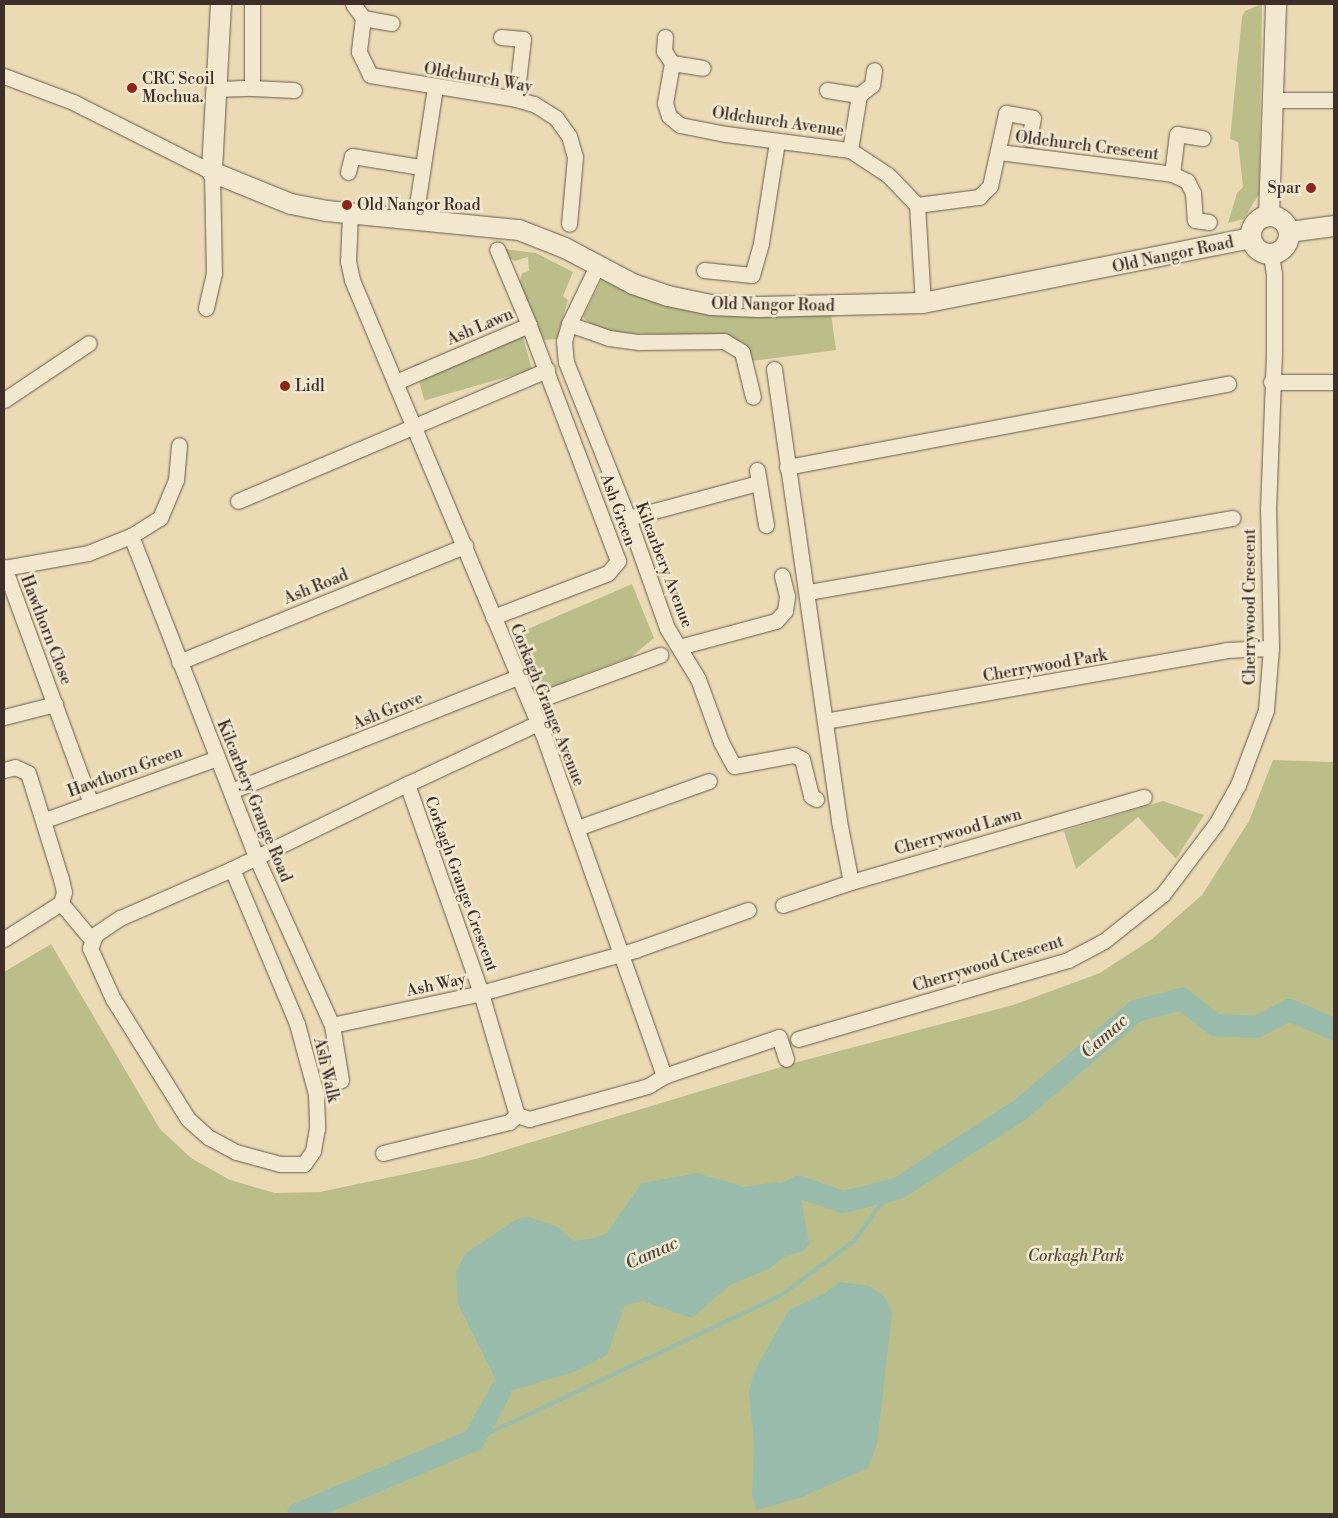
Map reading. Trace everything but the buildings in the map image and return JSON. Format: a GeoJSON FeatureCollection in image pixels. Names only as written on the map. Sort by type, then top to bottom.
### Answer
{"type":"FeatureCollection","features":[{"type":"Feature","properties":{"kind":"street"},"geometry":{"type":"LineString","coordinates":[[206,308],[214,273],[212,172],[221,4]]}},
{"type":"Feature","properties":{"kind":"street"},"geometry":{"type":"LineString","coordinates":[[252,4],[252,88]]}},
{"type":"Feature","properties":{"kind":"street"},"geometry":{"type":"LineString","coordinates":[[353,4],[363,18],[392,23]]}},
{"type":"Feature","properties":{"kind":"street"},"geometry":{"type":"LineString","coordinates":[[1269,216],[1275,100],[1276,4]]}},
{"type":"Feature","properties":{"kind":"street","name":"Oldchurch Way"},"geometry":{"type":"LineString","coordinates":[[363,18],[359,52],[370,75],[435,88],[516,99],[534,104],[556,118],[568,136],[576,157],[569,224]]}},
{"type":"Feature","properties":{"kind":"street"},"geometry":{"type":"LineString","coordinates":[[501,37],[523,40],[516,99]]}},
{"type":"Feature","properties":{"kind":"street"},"geometry":{"type":"LineString","coordinates":[[665,37],[664,51],[672,63],[703,68]]}},
{"type":"Feature","properties":{"kind":"street","name":"Oldchurch Avenue"},"geometry":{"type":"LineString","coordinates":[[672,63],[665,103],[669,116],[680,125],[778,142],[850,150],[888,175],[917,205]]}},
{"type":"Feature","properties":{"kind":"street"},"geometry":{"type":"LineString","coordinates":[[850,150],[860,95],[872,85],[874,70]]}},
{"type":"Feature","properties":{"kind":"street","name":"Old Nangor Road"},"geometry":{"type":"LineString","coordinates":[[4,76],[73,102],[212,172],[291,204],[350,214],[414,218],[519,230],[565,248],[633,284],[711,305],[796,308],[923,304],[1251,238]]}},
{"type":"Feature","properties":{"kind":"street"},"geometry":{"type":"LineString","coordinates":[[414,218],[435,88]]}},
{"type":"Feature","properties":{"kind":"street"},"geometry":{"type":"LineString","coordinates":[[216,89],[294,90]]}},
{"type":"Feature","properties":{"kind":"street"},"geometry":{"type":"LineString","coordinates":[[828,90],[860,95]]}},
{"type":"Feature","properties":{"kind":"street"},"geometry":{"type":"LineString","coordinates":[[1275,100],[1334,100]]}},
{"type":"Feature","properties":{"kind":"street","name":"Oldchurch Crescent"},"geometry":{"type":"LineString","coordinates":[[917,205],[979,197],[994,178],[1006,113],[1033,118],[1029,139]]}},
{"type":"Feature","properties":{"kind":"street","name":"Oldchurch Crescent"},"geometry":{"type":"LineString","coordinates":[[1172,174],[1177,134],[1202,138]]}},
{"type":"Feature","properties":{"kind":"street"},"geometry":{"type":"LineString","coordinates":[[704,270],[752,275],[761,243],[778,142]]}},
{"type":"Feature","properties":{"kind":"street","name":"Oldchurch Crescent"},"geometry":{"type":"LineString","coordinates":[[999,152],[1172,174],[1187,181],[1193,192],[1195,220],[1209,222]]}},
{"type":"Feature","properties":{"kind":"street"},"geometry":{"type":"LineString","coordinates":[[348,172],[352,156],[422,168]]}},
{"type":"Feature","properties":{"kind":"street"},"geometry":{"type":"LineString","coordinates":[[917,205],[923,304]]}},
{"type":"Feature","properties":{"kind":"street","name":"Corkagh Grange Avenue"},"geometry":{"type":"LineString","coordinates":[[350,214],[349,270],[530,703],[622,952],[664,1076]]}},
{"type":"Feature","properties":{"kind":"street"},"geometry":{"type":"LineString","coordinates":[[1269,216],[1281,219],[1289,232],[1286,246],[1271,255],[1260,251],[1251,238],[1254,224],[1269,216]]}},
{"type":"Feature","properties":{"kind":"street"},"geometry":{"type":"LineString","coordinates":[[1289,232],[1334,226]]}},
{"type":"Feature","properties":{"kind":"street","name":"Ash Lawn"},"geometry":{"type":"LineString","coordinates":[[396,382],[530,324],[497,249]]}},
{"type":"Feature","properties":{"kind":"street","name":"Cherrywood Crescent"},"geometry":{"type":"LineString","coordinates":[[798,1039],[1068,960],[1104,942],[1134,921],[1163,894],[1186,867],[1216,824],[1238,785],[1266,710],[1271,648],[1268,510],[1274,274],[1271,255]]}},
{"type":"Feature","properties":{"kind":"street","name":"Kilcarbery Avenue"},"geometry":{"type":"LineString","coordinates":[[597,266],[569,324],[564,341],[566,362],[628,518],[667,628],[698,679],[721,742],[734,766],[794,755],[802,759],[811,796],[816,799]]}},
{"type":"Feature","properties":{"kind":"street","name":"Ash Green"},"geometry":{"type":"LineString","coordinates":[[493,617],[608,573],[618,561],[530,324]]}},
{"type":"Feature","properties":{"kind":"street"},"geometry":{"type":"LineString","coordinates":[[569,324],[610,338],[639,342],[724,341],[742,352],[753,397]]}},
{"type":"Feature","properties":{"kind":"street"},"geometry":{"type":"LineString","coordinates":[[4,400],[89,343]]}},
{"type":"Feature","properties":{"kind":"street"},"geometry":{"type":"LineString","coordinates":[[774,369],[787,467],[808,592],[825,721],[851,882]]}},
{"type":"Feature","properties":{"kind":"street"},"geometry":{"type":"LineString","coordinates":[[238,501],[547,370]]}},
{"type":"Feature","properties":{"kind":"street"},"geometry":{"type":"LineString","coordinates":[[1271,382],[1334,382]]}},
{"type":"Feature","properties":{"kind":"street"},"geometry":{"type":"LineString","coordinates":[[787,467],[1228,384]]}},
{"type":"Feature","properties":{"kind":"street"},"geometry":{"type":"LineString","coordinates":[[4,568],[88,553],[132,536],[160,518],[176,480],[179,445]]}},
{"type":"Feature","properties":{"kind":"street"},"geometry":{"type":"LineString","coordinates":[[628,518],[758,476],[766,525]]}},
{"type":"Feature","properties":{"kind":"street"},"geometry":{"type":"LineString","coordinates":[[808,592],[1233,518]]}},
{"type":"Feature","properties":{"kind":"street","name":"Kilcarbery Grange Road"},"geometry":{"type":"LineString","coordinates":[[132,536],[256,857],[332,1025],[341,1080]]}},
{"type":"Feature","properties":{"kind":"street","name":"Ash Road"},"geometry":{"type":"LineString","coordinates":[[180,662],[465,546]]}},
{"type":"Feature","properties":{"kind":"street","name":"Hawthorn Close"},"geometry":{"type":"LineString","coordinates":[[4,568],[91,804]]}},
{"type":"Feature","properties":{"kind":"street"},"geometry":{"type":"LineString","coordinates":[[679,647],[776,621],[785,611],[787,596],[782,576]]}},
{"type":"Feature","properties":{"kind":"street","name":"Cherrywood Park"},"geometry":{"type":"LineString","coordinates":[[825,721],[1226,650],[1271,648]]}},
{"type":"Feature","properties":{"kind":"street"},"geometry":{"type":"LineString","coordinates":[[530,703],[660,655]]}},
{"type":"Feature","properties":{"kind":"street","name":"Ash Grove"},"geometry":{"type":"LineString","coordinates":[[231,791],[518,677]]}},
{"type":"Feature","properties":{"kind":"street","name":"Hawthorn Close"},"geometry":{"type":"LineString","coordinates":[[4,717],[55,704]]}},
{"type":"Feature","properties":{"kind":"street","name":"Corkagh Grange Crescent"},"geometry":{"type":"LineString","coordinates":[[538,724],[407,784],[481,993],[622,952],[748,910]]}},
{"type":"Feature","properties":{"kind":"street","name":"Hawthorn Green"},"geometry":{"type":"LineString","coordinates":[[45,820],[217,758]]}},
{"type":"Feature","properties":{"kind":"street"},"geometry":{"type":"LineString","coordinates":[[4,770],[15,767],[28,773],[45,820],[64,892],[61,903],[4,939]]}},
{"type":"Feature","properties":{"kind":"street"},"geometry":{"type":"LineString","coordinates":[[577,828],[709,780]]}},
{"type":"Feature","properties":{"kind":"street"},"geometry":{"type":"LineString","coordinates":[[61,903],[92,940],[120,918],[232,869],[407,784]]}},
{"type":"Feature","properties":{"kind":"street","name":"Cherrywood Lawn"},"geometry":{"type":"LineString","coordinates":[[782,905],[851,882],[1144,797]]}},
{"type":"Feature","properties":{"kind":"street","name":"Ash Walk"},"geometry":{"type":"LineString","coordinates":[[92,940],[90,948],[113,999],[188,1119],[208,1136],[236,1152],[280,1164],[304,1164],[312,1151],[317,1128],[316,1094],[297,1024],[232,869]]}},
{"type":"Feature","properties":{"kind":"street","name":"Ash Way"},"geometry":{"type":"LineString","coordinates":[[332,1025],[481,993],[517,1115]]}},
{"type":"Feature","properties":{"kind":"street"},"geometry":{"type":"LineString","coordinates":[[383,1153],[508,1122],[517,1115],[529,1119],[648,1086],[664,1076],[779,1037],[786,1059]]}},
{"type":"Feature","properties":{"kind":"green space"},"geometry":{"type":"Polygon","coordinates":[[[1262,4],[1259,194],[1244,219],[1228,223],[1237,193],[1243,187],[1238,142],[1230,139],[1242,17],[1245,11],[1262,4]]]}},
{"type":"Feature","properties":{"kind":"green space"},"geometry":{"type":"Polygon","coordinates":[[[505,249],[536,253],[573,272],[563,296],[568,300],[557,339],[544,340],[519,284],[522,273],[529,271],[528,257],[515,261],[506,256],[505,249]]]}},
{"type":"Feature","properties":{"kind":"green space"},"geometry":{"type":"Polygon","coordinates":[[[603,277],[679,308],[831,313],[836,350],[752,361],[746,344],[728,337],[617,333],[590,324],[583,317],[603,277]]]}},
{"type":"Feature","properties":{"kind":"green space"},"geometry":{"type":"Polygon","coordinates":[[[522,334],[532,370],[425,400],[414,365],[522,334]]]}},
{"type":"Feature","properties":{"kind":"green space"},"geometry":{"type":"Polygon","coordinates":[[[632,584],[654,638],[631,657],[566,681],[567,685],[543,695],[516,634],[632,584]]]}},
{"type":"Feature","properties":{"kind":"green space","name":"Corkagh Park"},"geometry":{"type":"Polygon","coordinates":[[[1273,760],[1334,762],[1334,1514],[4,1514],[4,972],[51,944],[160,1129],[191,1158],[230,1180],[275,1193],[320,1192],[476,1159],[794,1063],[1013,1005],[1100,973],[1152,939],[1202,895],[1249,821],[1273,760]]]}},
{"type":"Feature","properties":{"kind":"green space"},"geometry":{"type":"Polygon","coordinates":[[[1163,801],[1204,815],[1176,859],[1138,817],[1076,869],[1064,831],[1163,801]]]}},
{"type":"Feature","properties":{"kind":"water"},"geometry":{"type":"Polygon","coordinates":[[[698,1173],[744,1187],[777,1182],[799,1187],[809,1244],[803,1251],[784,1257],[769,1269],[730,1285],[692,1318],[643,1301],[625,1305],[607,1355],[574,1372],[506,1392],[491,1416],[487,1420],[482,1418],[492,1404],[496,1380],[458,1304],[456,1272],[466,1253],[517,1219],[528,1217],[558,1227],[574,1241],[595,1238],[607,1233],[642,1183],[698,1173]]]}},
{"type":"Feature","properties":{"kind":"water"},"geometry":{"type":"Polygon","coordinates":[[[839,1282],[870,1286],[885,1297],[892,1313],[877,1444],[868,1468],[802,1497],[757,1510],[752,1496],[754,1444],[749,1392],[754,1372],[789,1310],[825,1293],[839,1282]]]}},
{"type":"Feature","properties":{"kind":"waterway","name":"Camac"},"geometry":{"type":"LineString","coordinates":[[773,1199],[799,1187],[843,1202],[897,1189],[1020,1110],[1136,1011],[1182,999],[1215,1025],[1257,1027],[1289,1010],[1334,1029]]}},
{"type":"Feature","properties":{"kind":"waterway","name":"Camac"},"geometry":{"type":"LineString","coordinates":[[474,1440],[780,1296],[854,1241],[878,1208],[897,1189]]}},
{"type":"Feature","properties":{"kind":"waterway","name":"Camac"},"geometry":{"type":"LineString","coordinates":[[298,1514],[474,1440],[500,1392]]}},
{"type":"Feature","properties":{"kind":"place","name":"CRC Scoil Mochua."},"geometry":{"type":"Point","coordinates":[132,88]}},
{"type":"Feature","properties":{"kind":"place","name":"Spar"},"geometry":{"type":"Point","coordinates":[1311,188]}},
{"type":"Feature","properties":{"kind":"place","name":"Old Nangor Road"},"geometry":{"type":"Point","coordinates":[347,205]}},
{"type":"Feature","properties":{"kind":"place","name":"Lidl"},"geometry":{"type":"Point","coordinates":[285,386]}}]}
